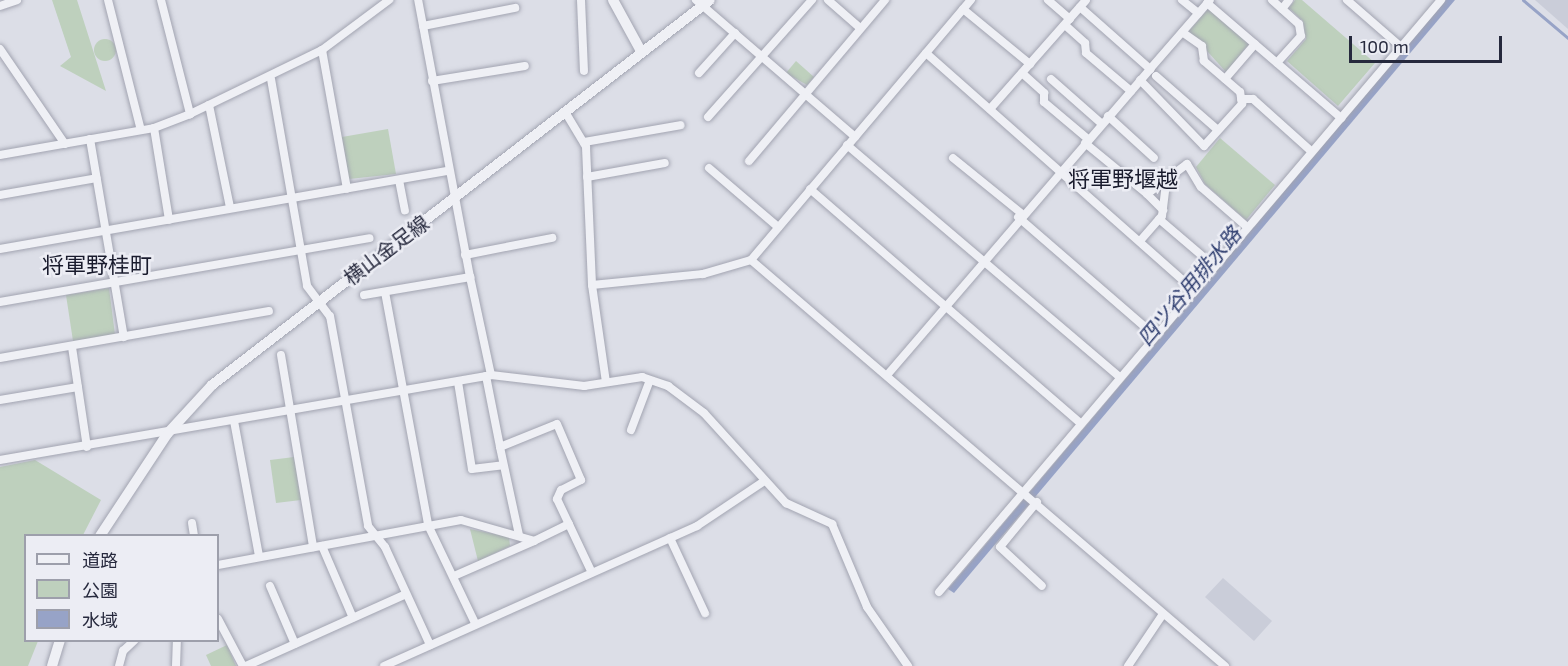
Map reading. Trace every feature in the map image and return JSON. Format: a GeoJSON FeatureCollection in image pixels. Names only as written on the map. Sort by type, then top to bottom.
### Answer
{"type":"FeatureCollection","features":[{"type":"Feature","properties":{"kind":"street"},"geometry":{"type":"LineString","coordinates":[[0,6],[17,0]]}},
{"type":"Feature","properties":{"kind":"street"},"geometry":{"type":"LineString","coordinates":[[108,0],[141,130]]}},
{"type":"Feature","properties":{"kind":"street"},"geometry":{"type":"LineString","coordinates":[[161,0],[190,114]]}},
{"type":"Feature","properties":{"kind":"street"},"geometry":{"type":"LineString","coordinates":[[0,145],[3,154],[154,128],[271,79],[322,50],[389,0]]}},
{"type":"Feature","properties":{"kind":"street"},"geometry":{"type":"LineString","coordinates":[[418,0],[503,465],[519,535]]}},
{"type":"Feature","properties":{"kind":"street"},"geometry":{"type":"LineString","coordinates":[[581,0],[584,71]]}},
{"type":"Feature","properties":{"kind":"street"},"geometry":{"type":"LineString","coordinates":[[613,0],[642,53]]}},
{"type":"Feature","properties":{"kind":"street"},"geometry":{"type":"LineString","coordinates":[[708,117],[812,0]]}},
{"type":"Feature","properties":{"kind":"street"},"geometry":{"type":"LineString","coordinates":[[828,0],[860,28]]}},
{"type":"Feature","properties":{"kind":"street"},"geometry":{"type":"LineString","coordinates":[[749,161],[804,93],[885,0]]}},
{"type":"Feature","properties":{"kind":"street"},"geometry":{"type":"LineString","coordinates":[[592,285],[703,274],[751,260],[971,0]]}},
{"type":"Feature","properties":{"kind":"street"},"geometry":{"type":"LineString","coordinates":[[1048,0],[1085,43],[1086,53],[1131,91]]}},
{"type":"Feature","properties":{"kind":"street"},"geometry":{"type":"LineString","coordinates":[[1182,0],[1198,13]]}},
{"type":"Feature","properties":{"kind":"street"},"geometry":{"type":"LineString","coordinates":[[1272,0],[1299,24],[1300,36],[1277,63]]}},
{"type":"Feature","properties":{"kind":"street"},"geometry":{"type":"LineString","coordinates":[[1282,9],[1289,0]]}},
{"type":"Feature","properties":{"kind":"street"},"geometry":{"type":"LineString","coordinates":[[1347,0],[1401,46]]}},
{"type":"Feature","properties":{"kind":"street"},"geometry":{"type":"LineString","coordinates":[[939,592],[1080,422],[1441,0]]}},
{"type":"Feature","properties":{"kind":"street"},"geometry":{"type":"LineString","coordinates":[[703,2],[735,33],[855,137]]}},
{"type":"Feature","properties":{"kind":"street","name":"横山金足線"},"geometry":{"type":"LineString","coordinates":[[101,534],[168,433],[212,385],[317,302],[567,115],[703,2]]}},
{"type":"Feature","properties":{"kind":"street"},"geometry":{"type":"LineString","coordinates":[[888,374],[1019,215],[1208,2],[1341,117]]}},
{"type":"Feature","properties":{"kind":"street"},"geometry":{"type":"LineString","coordinates":[[990,109],[1083,4],[1150,69]]}},
{"type":"Feature","properties":{"kind":"street"},"geometry":{"type":"LineString","coordinates":[[423,26],[514,8]]}},
{"type":"Feature","properties":{"kind":"street"},"geometry":{"type":"LineString","coordinates":[[963,9],[1030,64]]}},
{"type":"Feature","properties":{"kind":"street"},"geometry":{"type":"LineString","coordinates":[[1182,32],[1202,46],[1204,61],[1225,79],[1241,99]]}},
{"type":"Feature","properties":{"kind":"street"},"geometry":{"type":"LineString","coordinates":[[699,73],[735,33]]}},
{"type":"Feature","properties":{"kind":"street"},"geometry":{"type":"LineString","coordinates":[[1225,79],[1255,44]]}},
{"type":"Feature","properties":{"kind":"street"},"geometry":{"type":"LineString","coordinates":[[0,50],[65,144]]}},
{"type":"Feature","properties":{"kind":"street"},"geometry":{"type":"LineString","coordinates":[[322,50],[347,189]]}},
{"type":"Feature","properties":{"kind":"street"},"geometry":{"type":"LineString","coordinates":[[927,53],[1194,290]]}},
{"type":"Feature","properties":{"kind":"street"},"geometry":{"type":"LineString","coordinates":[[432,81],[525,66]]}},
{"type":"Feature","properties":{"kind":"street"},"geometry":{"type":"LineString","coordinates":[[1022,73],[1044,93],[1044,102],[1163,210]]}},
{"type":"Feature","properties":{"kind":"street"},"geometry":{"type":"LineString","coordinates":[[1156,76],[1218,130]]}},
{"type":"Feature","properties":{"kind":"street"},"geometry":{"type":"LineString","coordinates":[[271,79],[307,286],[330,316],[368,526],[406,594],[430,645]]}},
{"type":"Feature","properties":{"kind":"street"},"geometry":{"type":"LineString","coordinates":[[1051,79],[1102,124]]}},
{"type":"Feature","properties":{"kind":"street"},"geometry":{"type":"LineString","coordinates":[[1140,80],[1204,146],[1241,99]]}},
{"type":"Feature","properties":{"kind":"street"},"geometry":{"type":"LineString","coordinates":[[1241,99],[1253,99],[1312,152]]}},
{"type":"Feature","properties":{"kind":"street"},"geometry":{"type":"LineString","coordinates":[[209,105],[230,207]]}},
{"type":"Feature","properties":{"kind":"street"},"geometry":{"type":"LineString","coordinates":[[567,115],[584,142],[588,177],[592,285],[606,382]]}},
{"type":"Feature","properties":{"kind":"street"},"geometry":{"type":"LineString","coordinates":[[1108,116],[1154,158]]}},
{"type":"Feature","properties":{"kind":"street"},"geometry":{"type":"LineString","coordinates":[[584,142],[681,125]]}},
{"type":"Feature","properties":{"kind":"street"},"geometry":{"type":"LineString","coordinates":[[154,128],[169,220]]}},
{"type":"Feature","properties":{"kind":"street"},"geometry":{"type":"LineString","coordinates":[[90,139],[124,337]]}},
{"type":"Feature","properties":{"kind":"street"},"geometry":{"type":"LineString","coordinates":[[848,145],[984,258],[1120,376]]}},
{"type":"Feature","properties":{"kind":"street"},"geometry":{"type":"LineString","coordinates":[[952,158],[1155,335]]}},
{"type":"Feature","properties":{"kind":"street"},"geometry":{"type":"LineString","coordinates":[[588,177],[665,163]]}},
{"type":"Feature","properties":{"kind":"street"},"geometry":{"type":"LineString","coordinates":[[1146,194],[1187,164],[1201,187],[1247,227]]}},
{"type":"Feature","properties":{"kind":"street"},"geometry":{"type":"LineString","coordinates":[[709,168],[778,227]]}},
{"type":"Feature","properties":{"kind":"street"},"geometry":{"type":"LineString","coordinates":[[0,249],[169,220],[230,207],[292,199],[448,171]]}},
{"type":"Feature","properties":{"kind":"street"},"geometry":{"type":"LineString","coordinates":[[0,195],[97,178]]}},
{"type":"Feature","properties":{"kind":"street"},"geometry":{"type":"LineString","coordinates":[[1140,241],[1159,219],[1163,210],[1167,178]]}},
{"type":"Feature","properties":{"kind":"street"},"geometry":{"type":"LineString","coordinates":[[399,180],[405,210]]}},
{"type":"Feature","properties":{"kind":"street"},"geometry":{"type":"LineString","coordinates":[[810,189],[1080,422]]}},
{"type":"Feature","properties":{"kind":"street"},"geometry":{"type":"LineString","coordinates":[[1159,219],[1214,266]]}},
{"type":"Feature","properties":{"kind":"street"},"geometry":{"type":"LineString","coordinates":[[0,302],[369,238]]}},
{"type":"Feature","properties":{"kind":"street"},"geometry":{"type":"LineString","coordinates":[[465,255],[552,238]]}},
{"type":"Feature","properties":{"kind":"street"},"geometry":{"type":"LineString","coordinates":[[751,260],[888,374],[1225,666]]}},
{"type":"Feature","properties":{"kind":"street"},"geometry":{"type":"LineString","coordinates":[[364,295],[470,277]]}},
{"type":"Feature","properties":{"kind":"street"},"geometry":{"type":"LineString","coordinates":[[385,292],[428,525],[475,623]]}},
{"type":"Feature","properties":{"kind":"street"},"geometry":{"type":"LineString","coordinates":[[0,358],[269,311]]}},
{"type":"Feature","properties":{"kind":"street"},"geometry":{"type":"LineString","coordinates":[[72,347],[87,447]]}},
{"type":"Feature","properties":{"kind":"street"},"geometry":{"type":"LineString","coordinates":[[281,355],[290,411],[318,546],[353,618]]}},
{"type":"Feature","properties":{"kind":"street"},"geometry":{"type":"LineString","coordinates":[[0,460],[234,422],[488,376],[584,386],[606,382],[650,380],[668,386],[737,442],[763,482],[786,502],[832,524],[867,607],[908,666]]}},
{"type":"Feature","properties":{"kind":"street"},"geometry":{"type":"LineString","coordinates":[[631,430],[650,380]]}},
{"type":"Feature","properties":{"kind":"street"},"geometry":{"type":"LineString","coordinates":[[458,382],[472,469],[503,465]]}},
{"type":"Feature","properties":{"kind":"street"},"geometry":{"type":"LineString","coordinates":[[0,400],[78,387]]}},
{"type":"Feature","properties":{"kind":"street"},"geometry":{"type":"LineString","coordinates":[[234,422],[259,556]]}},
{"type":"Feature","properties":{"kind":"street"},"geometry":{"type":"LineString","coordinates":[[500,447],[557,424],[581,480],[561,490],[557,499],[591,571]]}},
{"type":"Feature","properties":{"kind":"street"},"geometry":{"type":"LineString","coordinates":[[384,666],[726,511],[763,482]]}},
{"type":"Feature","properties":{"kind":"street"},"geometry":{"type":"LineString","coordinates":[[1035,501],[1000,547],[1042,586]]}},
{"type":"Feature","properties":{"kind":"street"},"geometry":{"type":"LineString","coordinates":[[219,565],[461,520],[534,541]]}},
{"type":"Feature","properties":{"kind":"street"},"geometry":{"type":"LineString","coordinates":[[192,523],[194,534]]}},
{"type":"Feature","properties":{"kind":"street"},"geometry":{"type":"LineString","coordinates":[[454,576],[569,524]]}},
{"type":"Feature","properties":{"kind":"street"},"geometry":{"type":"LineString","coordinates":[[670,538],[705,613]]}},
{"type":"Feature","properties":{"kind":"street"},"geometry":{"type":"LineString","coordinates":[[270,586],[295,644]]}},
{"type":"Feature","properties":{"kind":"street"},"geometry":{"type":"LineString","coordinates":[[219,624],[244,666],[406,594]]}},
{"type":"Feature","properties":{"kind":"street"},"geometry":{"type":"LineString","coordinates":[[1128,666],[1163,614]]}},
{"type":"Feature","properties":{"kind":"street"},"geometry":{"type":"LineString","coordinates":[[52,666],[59,642]]}},
{"type":"Feature","properties":{"kind":"street"},"geometry":{"type":"LineString","coordinates":[[119,666],[123,651],[133,642]]}},
{"type":"Feature","properties":{"kind":"street"},"geometry":{"type":"LineString","coordinates":[[176,666],[177,642]]}},
{"type":"Feature","properties":{"kind":"shaded area"},"geometry":{"type":"Polygon","coordinates":[[[1535,0],[1568,0],[1568,29],[1535,0]]]}},
{"type":"Feature","properties":{"kind":"shaded area"},"geometry":{"type":"Polygon","coordinates":[[[1223,578],[1272,621],[1254,641],[1205,597],[1223,578]]]}},
{"type":"Feature","properties":{"kind":"green space"},"geometry":{"type":"Polygon","coordinates":[[[52,0],[77,0],[106,91],[60,66],[71,57],[52,0]]]}},
{"type":"Feature","properties":{"kind":"green space"},"geometry":{"type":"Polygon","coordinates":[[[1295,0],[1302,0],[1375,63],[1338,106],[1287,61],[1306,39],[1303,21],[1289,8],[1295,0]]]}},
{"type":"Feature","properties":{"kind":"green space"},"geometry":{"type":"Polygon","coordinates":[[[1208,9],[1249,44],[1226,72],[1189,31],[1208,9]]]}},
{"type":"Feature","properties":{"kind":"green space"},"geometry":{"type":"Polygon","coordinates":[[[105,39],[113,42],[116,50],[113,58],[105,61],[97,58],[94,50],[97,42],[105,39]]]}},
{"type":"Feature","properties":{"kind":"green space"},"geometry":{"type":"Polygon","coordinates":[[[796,61],[814,77],[807,85],[786,73],[796,61]]]}},
{"type":"Feature","properties":{"kind":"green space"},"geometry":{"type":"Polygon","coordinates":[[[388,129],[396,174],[349,179],[342,137],[388,129]]]}},
{"type":"Feature","properties":{"kind":"green space"},"geometry":{"type":"Polygon","coordinates":[[[1220,138],[1275,185],[1246,220],[1205,184],[1196,167],[1220,138]]]}},
{"type":"Feature","properties":{"kind":"green space"},"geometry":{"type":"Polygon","coordinates":[[[109,288],[115,335],[73,341],[66,295],[109,288]]]}},
{"type":"Feature","properties":{"kind":"green space"},"geometry":{"type":"Polygon","coordinates":[[[294,457],[301,500],[276,503],[270,460],[294,457]]]}},
{"type":"Feature","properties":{"kind":"green space"},"geometry":{"type":"Polygon","coordinates":[[[35,460],[101,500],[84,534],[24,534],[24,642],[38,642],[28,666],[0,666],[0,467],[35,460]]]}},
{"type":"Feature","properties":{"kind":"green space"},"geometry":{"type":"Polygon","coordinates":[[[470,529],[509,537],[510,546],[478,561],[470,529]]]}},
{"type":"Feature","properties":{"kind":"green space"},"geometry":{"type":"Polygon","coordinates":[[[227,645],[236,666],[211,666],[206,655],[227,645]]]}},
{"type":"Feature","properties":{"kind":"water","name":"四ツ谷用排水路"},"geometry":{"type":"Polygon","coordinates":[[[1446,0],[1455,0],[954,593],[948,589],[1446,0]]]}},
{"type":"Feature","properties":{"kind":"waterway"},"geometry":{"type":"LineString","coordinates":[[1523,0],[1568,38]]}},
{"type":"Feature","properties":{"kind":"district","name":"将軍野堰越"},"geometry":{"type":"Point","coordinates":[1123,179]}},
{"type":"Feature","properties":{"kind":"district","name":"将軍野桂町"},"geometry":{"type":"Point","coordinates":[97,265]}}]}
